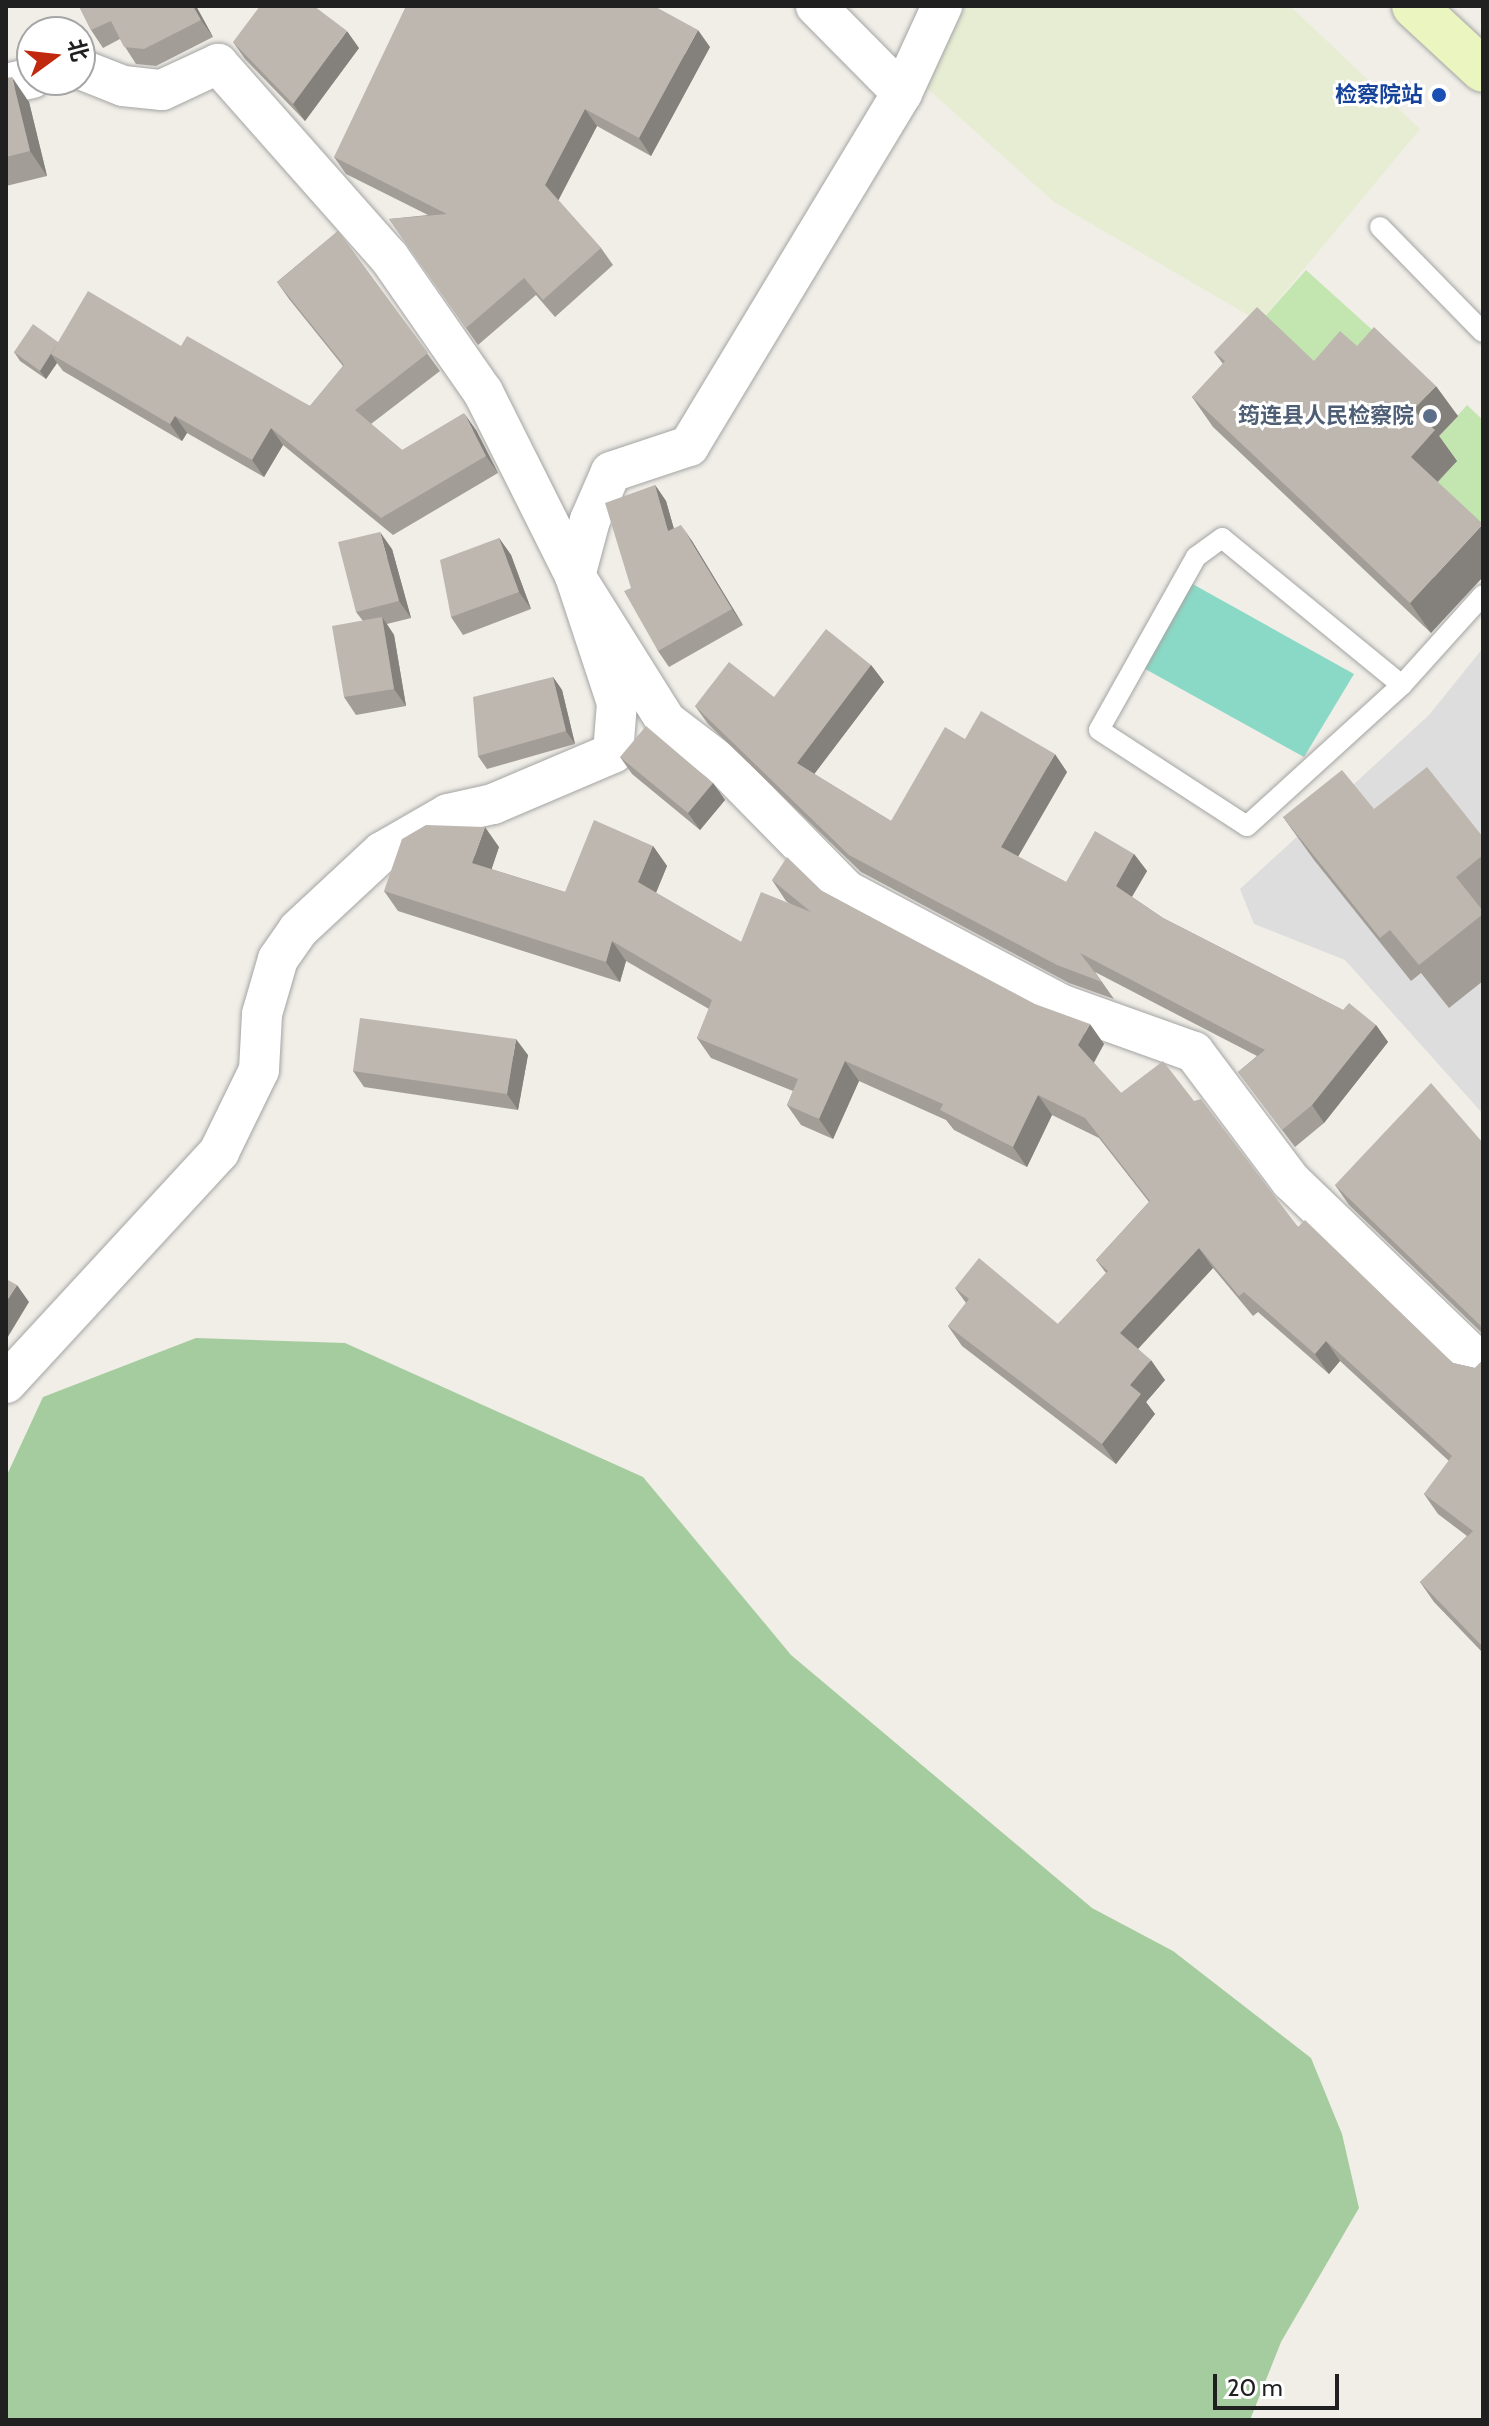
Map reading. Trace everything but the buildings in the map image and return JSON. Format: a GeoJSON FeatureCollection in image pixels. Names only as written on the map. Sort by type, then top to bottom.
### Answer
{"type":"FeatureCollection","features":[{"type":"Feature","properties":{"kind":"main road"},"geometry":{"type":"LineString","coordinates":[[1414,6],[1483,70]]}},
{"type":"Feature","properties":{"kind":"street"},"geometry":{"type":"LineString","coordinates":[[816,6],[902,93]]}},
{"type":"Feature","properties":{"kind":"street"},"geometry":{"type":"LineString","coordinates":[[6,1383],[219,1152],[259,1070],[262,1014],[278,959],[298,930],[382,852],[448,814],[493,804],[613,753],[617,703],[575,576],[611,472],[689,446],[902,93],[942,6]]}},
{"type":"Feature","properties":{"kind":"street"},"geometry":{"type":"LineString","coordinates":[[96,75],[123,86],[162,90],[218,64],[389,257],[483,392],[575,576],[666,721],[722,764],[847,891],[1060,1004],[1194,1052],[1291,1181],[1483,1366]]}},
{"type":"Feature","properties":{"kind":"lane"},"geometry":{"type":"LineString","coordinates":[[1380,227],[1483,332]]}},
{"type":"Feature","properties":{"kind":"lane"},"geometry":{"type":"LineString","coordinates":[[1398,682],[1222,538],[1196,557],[1099,730],[1247,826],[1398,682],[1483,595]]}},
{"type":"Feature","properties":{"kind":"shaded area"},"geometry":{"type":"Polygon","coordinates":[[[1483,648],[1483,1114],[1345,960],[1254,924],[1240,889],[1429,715],[1483,648]]]}},
{"type":"Feature","properties":{"kind":"green space"},"geometry":{"type":"Polygon","coordinates":[[[965,6],[1290,6],[1420,129],[1260,322],[1054,202],[927,88],[965,6]]]}},
{"type":"Feature","properties":{"kind":"green space"},"geometry":{"type":"Polygon","coordinates":[[[1306,270],[1399,354],[1333,394],[1231,355],[1306,270]]]}},
{"type":"Feature","properties":{"kind":"green space"},"geometry":{"type":"Polygon","coordinates":[[[1467,405],[1483,420],[1483,535],[1429,476],[1435,441],[1467,405]]]}},
{"type":"Feature","properties":{"kind":"green space"},"geometry":{"type":"Polygon","coordinates":[[[1189,582],[1354,674],[1304,757],[1138,665],[1189,582]]]}},
{"type":"Feature","properties":{"kind":"green space"},"geometry":{"type":"Polygon","coordinates":[[[196,1338],[345,1343],[643,1477],[791,1655],[1092,1908],[1173,1951],[1311,2058],[1342,2134],[1359,2208],[1281,2342],[1250,2420],[6,2420],[6,1477],[43,1397],[196,1338]]]}},
{"type":"Feature","properties":{"kind":"place","name":"检察院站"},"geometry":{"type":"Point","coordinates":[1439,95]}},
{"type":"Feature","properties":{"kind":"place","name":"筠连县人民检察院"},"geometry":{"type":"Point","coordinates":[1430,416]}}]}
